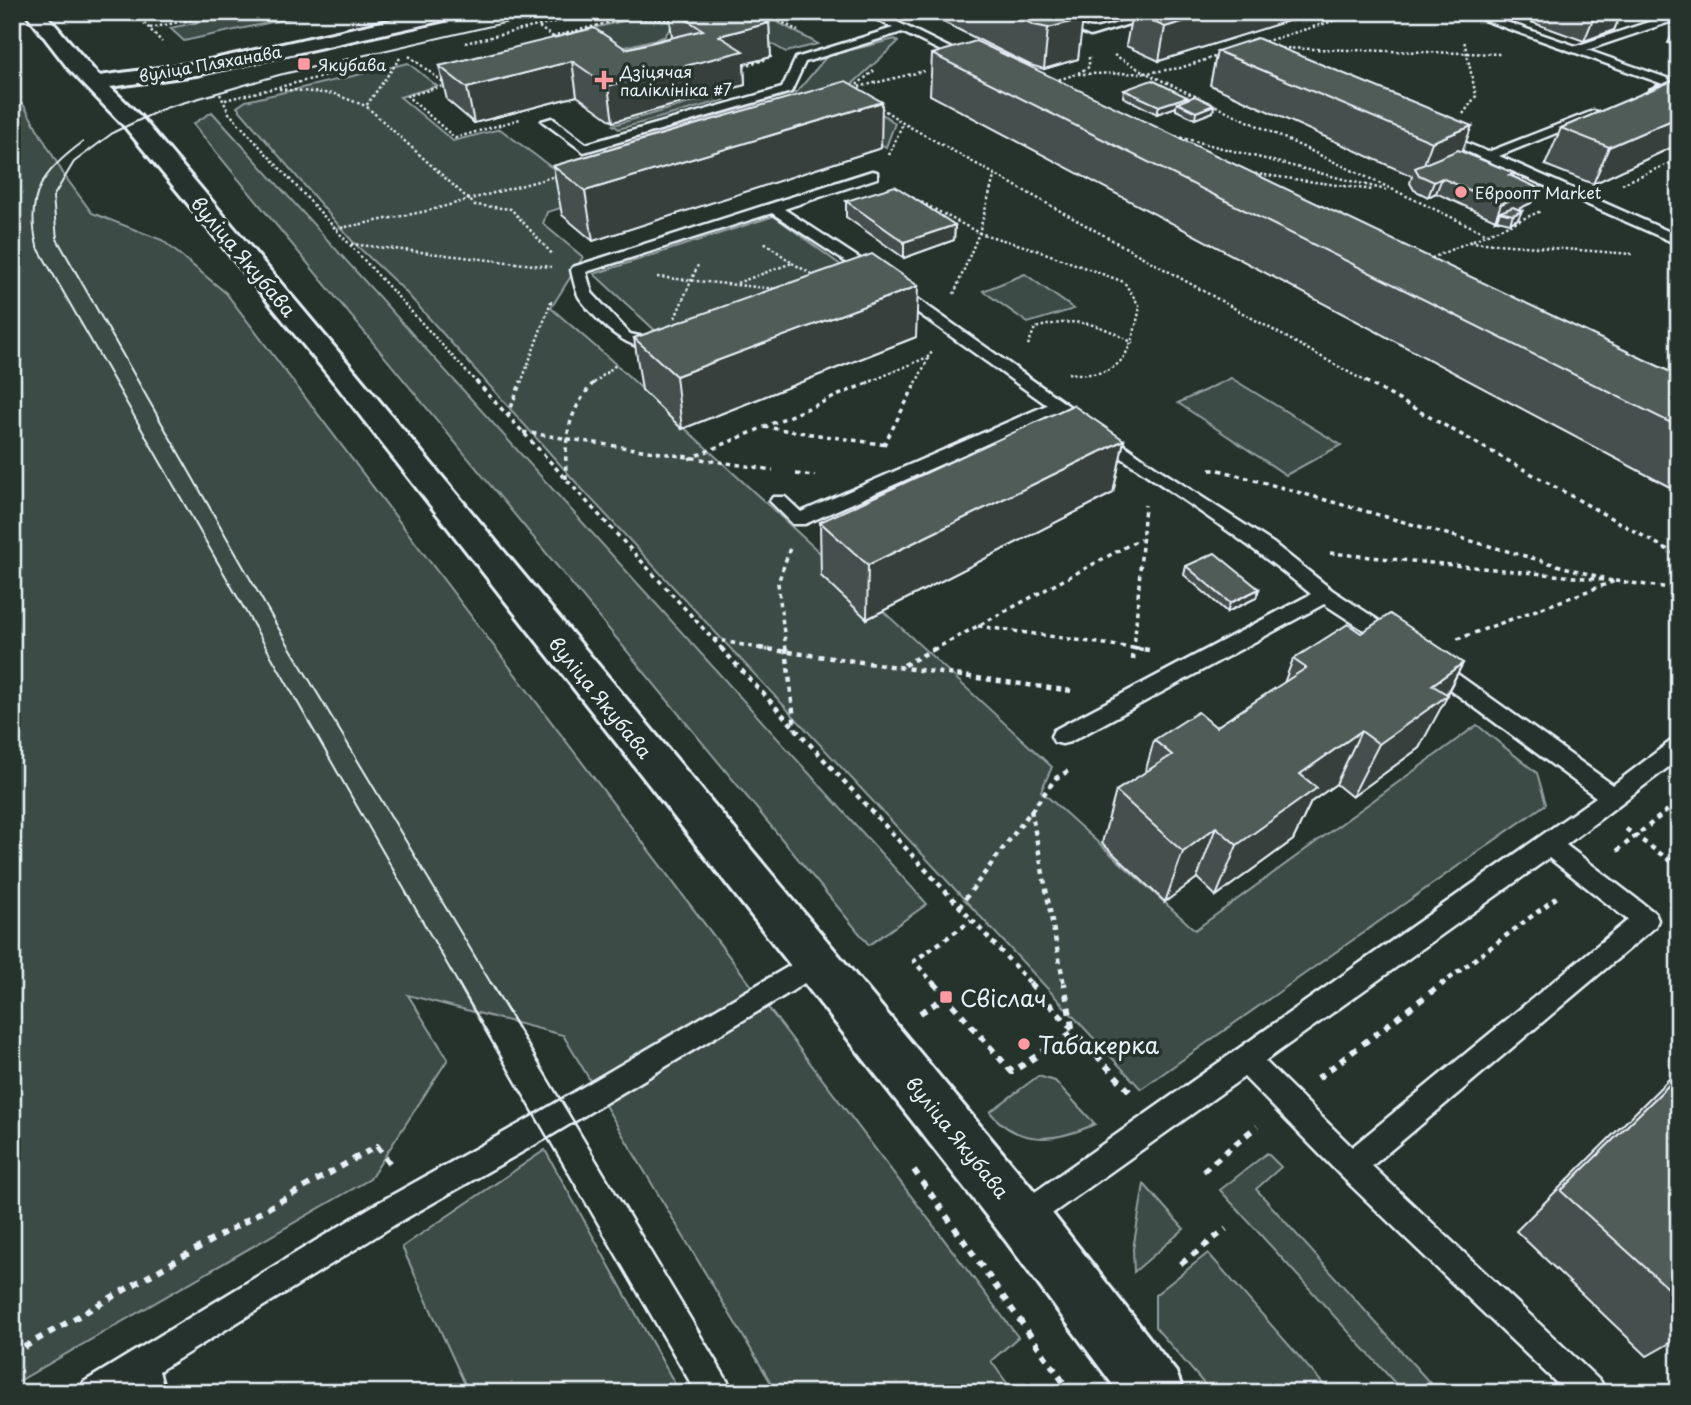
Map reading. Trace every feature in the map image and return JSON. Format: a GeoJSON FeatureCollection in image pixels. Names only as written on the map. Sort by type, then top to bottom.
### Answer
{"type":"FeatureCollection","features":[{"type":"Feature","properties":{"kind":"main road","name":"вуліца Якубава"},"geometry":{"type":"LineString","coordinates":[[34,12],[60,47],[133,122],[347,380],[1022,1218],[1155,1393]]}},
{"type":"Feature","properties":{"kind":"main road","name":"вуліца Пляханава"},"geometry":{"type":"LineString","coordinates":[[93,83],[178,57],[383,12]]}},
{"type":"Feature","properties":{"kind":"main road","name":"вуліца Пляханава"},"geometry":{"type":"LineString","coordinates":[[93,83],[195,69],[454,12]]}},
{"type":"Feature","properties":{"kind":"lane"},"geometry":{"type":"LineString","coordinates":[[868,12],[975,63]]}},
{"type":"Feature","properties":{"kind":"lane"},"geometry":{"type":"LineString","coordinates":[[1042,12],[1090,33],[1163,12]]}},
{"type":"Feature","properties":{"kind":"lane"},"geometry":{"type":"LineString","coordinates":[[1466,12],[1674,84],[1637,98]]}},
{"type":"Feature","properties":{"kind":"lane"},"geometry":{"type":"LineString","coordinates":[[1576,50],[1679,15]]}},
{"type":"Feature","properties":{"kind":"lane"},"geometry":{"type":"LineString","coordinates":[[548,121],[584,148],[787,90],[800,60],[901,29]]}},
{"type":"Feature","properties":{"kind":"lane"},"geometry":{"type":"LineString","coordinates":[[1488,156],[1612,108]]}},
{"type":"Feature","properties":{"kind":"lane"},"geometry":{"type":"LineString","coordinates":[[1427,131],[1679,241]]}},
{"type":"Feature","properties":{"kind":"lane"},"geometry":{"type":"LineString","coordinates":[[681,332],[648,343],[625,337],[585,294],[571,269],[774,208],[872,175]]}},
{"type":"Feature","properties":{"kind":"lane"},"geometry":{"type":"LineString","coordinates":[[774,208],[863,267],[1148,470],[1266,547],[1325,595],[1413,652],[1605,803]]}},
{"type":"Feature","properties":{"kind":"lane"},"geometry":{"type":"LineString","coordinates":[[799,291],[863,267]]}},
{"type":"Feature","properties":{"kind":"lane"},"geometry":{"type":"LineString","coordinates":[[779,501],[799,520],[867,485],[1059,406]]}},
{"type":"Feature","properties":{"kind":"lane"},"geometry":{"type":"LineString","coordinates":[[1062,736],[1325,595]]}},
{"type":"Feature","properties":{"kind":"lane"},"geometry":{"type":"LineString","coordinates":[[1022,1218],[1549,845],[1679,747]]}},
{"type":"Feature","properties":{"kind":"lane"},"geometry":{"type":"LineString","coordinates":[[1351,1166],[1647,920],[1549,845]]}},
{"type":"Feature","properties":{"kind":"lane"},"geometry":{"type":"LineString","coordinates":[[95,1393],[411,1199],[540,1127],[815,962]]}},
{"type":"Feature","properties":{"kind":"lane"},"geometry":{"type":"LineString","coordinates":[[1246,1060],[1351,1166],[1590,1393]]}},
{"type":"Feature","properties":{"kind":"path"},"geometry":{"type":"LineString","coordinates":[[135,13],[147,12]]}},
{"type":"Feature","properties":{"kind":"path"},"geometry":{"type":"LineString","coordinates":[[150,27],[228,12]]}},
{"type":"Feature","properties":{"kind":"path"},"geometry":{"type":"LineString","coordinates":[[552,37],[650,12]]}},
{"type":"Feature","properties":{"kind":"path"},"geometry":{"type":"LineString","coordinates":[[741,19],[766,12],[806,35]]}},
{"type":"Feature","properties":{"kind":"path"},"geometry":{"type":"LineString","coordinates":[[1258,43],[1363,12]]}},
{"type":"Feature","properties":{"kind":"path"},"geometry":{"type":"LineString","coordinates":[[135,13],[163,43]]}},
{"type":"Feature","properties":{"kind":"path"},"geometry":{"type":"LineString","coordinates":[[629,17],[681,20]]}},
{"type":"Feature","properties":{"kind":"path"},"geometry":{"type":"LineString","coordinates":[[538,26],[560,43]]}},
{"type":"Feature","properties":{"kind":"path"},"geometry":{"type":"LineString","coordinates":[[1462,28],[1476,96],[1458,121],[1488,156]]}},
{"type":"Feature","properties":{"kind":"path"},"geometry":{"type":"LineString","coordinates":[[1272,48],[1509,55]]}},
{"type":"Feature","properties":{"kind":"path"},"geometry":{"type":"LineString","coordinates":[[1048,83],[1077,74],[1146,73],[1180,68],[1221,55]]}},
{"type":"Feature","properties":{"kind":"path"},"geometry":{"type":"LineString","coordinates":[[408,56],[453,89]]}},
{"type":"Feature","properties":{"kind":"path"},"geometry":{"type":"LineString","coordinates":[[366,106],[400,58]]}},
{"type":"Feature","properties":{"kind":"path"},"geometry":{"type":"LineString","coordinates":[[738,68],[773,58]]}},
{"type":"Feature","properties":{"kind":"path"},"geometry":{"type":"LineString","coordinates":[[1209,59],[1220,60]]}},
{"type":"Feature","properties":{"kind":"path"},"geometry":{"type":"LineString","coordinates":[[858,92],[852,89],[975,63]]}},
{"type":"Feature","properties":{"kind":"path"},"geometry":{"type":"LineString","coordinates":[[1146,73],[1487,234]]}},
{"type":"Feature","properties":{"kind":"path"},"geometry":{"type":"LineString","coordinates":[[447,85],[407,96],[455,138],[530,116]]}},
{"type":"Feature","properties":{"kind":"path"},"geometry":{"type":"LineString","coordinates":[[272,88],[326,90],[348,96],[366,106],[475,205],[511,209],[571,269]]}},
{"type":"Feature","properties":{"kind":"path"},"geometry":{"type":"LineString","coordinates":[[225,100],[229,113],[1158,1122]]}},
{"type":"Feature","properties":{"kind":"path"},"geometry":{"type":"LineString","coordinates":[[872,102],[903,123],[1679,556]]}},
{"type":"Feature","properties":{"kind":"path"},"geometry":{"type":"LineString","coordinates":[[1168,134],[1397,193]]}},
{"type":"Feature","properties":{"kind":"path"},"geometry":{"type":"LineString","coordinates":[[522,432],[867,485],[884,445],[930,356],[979,233],[995,173]]}},
{"type":"Feature","properties":{"kind":"path"},"geometry":{"type":"LineString","coordinates":[[1245,173],[1397,193]]}},
{"type":"Feature","properties":{"kind":"path"},"geometry":{"type":"LineString","coordinates":[[872,175],[979,233],[1034,249],[1124,282],[1140,307],[1133,343],[1124,362],[1109,371],[1082,376],[1040,363],[1031,354],[1027,342],[1035,328],[1055,322],[1094,322],[1133,343]]}},
{"type":"Feature","properties":{"kind":"path"},"geometry":{"type":"LineString","coordinates":[[756,236],[792,263],[824,281]]}},
{"type":"Feature","properties":{"kind":"path"},"geometry":{"type":"LineString","coordinates":[[1468,242],[1642,254]]}},
{"type":"Feature","properties":{"kind":"path"},"geometry":{"type":"LineString","coordinates":[[350,244],[799,291]]}},
{"type":"Feature","properties":{"kind":"path"},"geometry":{"type":"LineString","coordinates":[[733,284],[792,263]]}},
{"type":"Feature","properties":{"kind":"path"},"geometry":{"type":"LineString","coordinates":[[508,416],[571,269]]}},
{"type":"Feature","properties":{"kind":"path"},"geometry":{"type":"LineString","coordinates":[[689,459],[930,356]]}},
{"type":"Feature","properties":{"kind":"path"},"geometry":{"type":"LineString","coordinates":[[566,480],[565,440],[583,394],[611,366],[623,362]]}},
{"type":"Feature","properties":{"kind":"path"},"geometry":{"type":"LineString","coordinates":[[1016,375],[1040,363]]}},
{"type":"Feature","properties":{"kind":"path"},"geometry":{"type":"LineString","coordinates":[[763,427],[944,455]]}},
{"type":"Feature","properties":{"kind":"path"},"geometry":{"type":"LineString","coordinates":[[712,639],[785,653],[902,666],[1130,699],[1148,470],[1219,470],[1615,582]]}},
{"type":"Feature","properties":{"kind":"path"},"geometry":{"type":"LineString","coordinates":[[794,538],[778,583],[796,730]]}},
{"type":"Feature","properties":{"kind":"path"},"geometry":{"type":"LineString","coordinates":[[902,666],[1141,539]]}},
{"type":"Feature","properties":{"kind":"path"},"geometry":{"type":"LineString","coordinates":[[1266,547],[1679,589]]}},
{"type":"Feature","properties":{"kind":"path"},"geometry":{"type":"LineString","coordinates":[[1413,652],[1615,582]]}},
{"type":"Feature","properties":{"kind":"path"},"geometry":{"type":"LineString","coordinates":[[977,626],[1134,649],[1190,653],[1203,661]]}},
{"type":"Feature","properties":{"kind":"path"},"geometry":{"type":"LineString","coordinates":[[959,907],[1056,778],[1080,764]]}},
{"type":"Feature","properties":{"kind":"path"},"geometry":{"type":"LineString","coordinates":[[1203,1171],[1285,1102],[1588,874],[1679,801]]}},
{"type":"Feature","properties":{"kind":"path"},"geometry":{"type":"LineString","coordinates":[[1605,803],[1636,837],[1679,867]]}},
{"type":"Feature","properties":{"kind":"path"},"geometry":{"type":"LineString","coordinates":[[1031,810],[1073,1032]]}},
{"type":"Feature","properties":{"kind":"path"},"geometry":{"type":"LineString","coordinates":[[971,921],[914,961],[1012,1072],[1073,1032]]}},
{"type":"Feature","properties":{"kind":"path"},"geometry":{"type":"LineString","coordinates":[[12,1354],[377,1146],[411,1199]]}},
{"type":"Feature","properties":{"kind":"path"},"geometry":{"type":"LineString","coordinates":[[909,1162],[1071,1393]]}},
{"type":"Feature","properties":{"kind":"path"},"geometry":{"type":"LineString","coordinates":[[1181,1264],[1226,1230]]}},
{"type":"Feature","properties":{"kind":"shaded area"},"geometry":{"type":"Polygon","coordinates":[[[247,12],[319,12],[184,41],[170,28],[247,12]]]}},
{"type":"Feature","properties":{"kind":"shaded area"},"geometry":{"type":"Polygon","coordinates":[[[765,15],[818,44],[786,52],[734,23],[765,15]]]}},
{"type":"Feature","properties":{"kind":"shaded area"},"geometry":{"type":"Polygon","coordinates":[[[632,19],[675,22],[664,37],[609,51],[582,49],[562,35],[632,19]]]}},
{"type":"Feature","properties":{"kind":"shaded area"},"geometry":{"type":"Polygon","coordinates":[[[895,39],[898,42],[847,89],[895,123],[886,147],[846,124],[547,212],[543,224],[583,257],[551,308],[611,360],[1052,767],[1041,791],[1195,930],[1477,725],[1537,773],[1546,804],[1141,1089],[582,489],[403,289],[353,242],[237,107],[246,101],[408,63],[437,86],[400,97],[453,141],[500,129],[551,167],[797,92],[827,56],[895,39]]]}},
{"type":"Feature","properties":{"kind":"shaded area"},"geometry":{"type":"Polygon","coordinates":[[[717,95],[724,100],[619,129],[613,125],[717,95]]]}},
{"type":"Feature","properties":{"kind":"shaded area"},"geometry":{"type":"Polygon","coordinates":[[[12,104],[23,104],[64,175],[92,213],[162,240],[226,293],[1018,1337],[991,1361],[1014,1393],[777,1393],[563,1035],[408,995],[448,1059],[370,1179],[12,1385],[12,104]]]}},
{"type":"Feature","properties":{"kind":"shaded area"},"geometry":{"type":"Polygon","coordinates":[[[212,112],[927,904],[869,945],[193,124],[212,112]]]}},
{"type":"Feature","properties":{"kind":"shaded area"},"geometry":{"type":"Polygon","coordinates":[[[774,216],[846,269],[659,334],[594,274],[774,216]]]}},
{"type":"Feature","properties":{"kind":"shaded area"},"geometry":{"type":"Polygon","coordinates":[[[1025,274],[1074,309],[1028,323],[983,291],[1025,274]]]}},
{"type":"Feature","properties":{"kind":"shaded area"},"geometry":{"type":"Polygon","coordinates":[[[1231,378],[1341,445],[1286,475],[1178,403],[1231,378]]]}},
{"type":"Feature","properties":{"kind":"shaded area"},"geometry":{"type":"Polygon","coordinates":[[[1038,1076],[1055,1081],[1095,1124],[1067,1134],[1040,1138],[1026,1136],[1001,1124],[990,1112],[1038,1076]]]}},
{"type":"Feature","properties":{"kind":"shaded area"},"geometry":{"type":"Polygon","coordinates":[[[545,1150],[680,1393],[469,1393],[402,1247],[545,1150]]]}},
{"type":"Feature","properties":{"kind":"shaded area"},"geometry":{"type":"Polygon","coordinates":[[[1267,1153],[1281,1167],[1256,1189],[1439,1393],[1404,1393],[1220,1190],[1267,1153]]]}},
{"type":"Feature","properties":{"kind":"shaded area"},"geometry":{"type":"Polygon","coordinates":[[[1144,1184],[1184,1229],[1134,1272],[1133,1249],[1144,1184]]]}},
{"type":"Feature","properties":{"kind":"shaded area"},"geometry":{"type":"Polygon","coordinates":[[[1208,1253],[1331,1393],[1212,1393],[1155,1327],[1155,1295],[1208,1253]]]}},
{"type":"Feature","properties":{"kind":"building"},"geometry":{"type":"Polygon","coordinates":[[[674,12],[749,12],[769,23],[719,36],[743,51],[608,86],[572,61],[467,88],[439,66],[594,28],[626,49],[703,30],[674,12]]]}},
{"type":"Feature","properties":{"kind":"building"},"geometry":{"type":"Polygon","coordinates":[[[1007,12],[1081,12],[1074,15],[1083,19],[1048,28],[1034,25],[1007,12]]]}},
{"type":"Feature","properties":{"kind":"building"},"geometry":{"type":"Polygon","coordinates":[[[1133,12],[1215,12],[1165,27],[1133,12]]]}},
{"type":"Feature","properties":{"kind":"building"},"geometry":{"type":"Polygon","coordinates":[[[1257,38],[1472,126],[1432,142],[1217,51],[1257,38]]]}},
{"type":"Feature","properties":{"kind":"building"},"geometry":{"type":"Polygon","coordinates":[[[976,41],[1679,376],[1679,427],[932,54],[976,41]]]}},
{"type":"Feature","properties":{"kind":"building"},"geometry":{"type":"Polygon","coordinates":[[[1679,78],[1679,117],[1609,147],[1561,128],[1679,78]]]}},
{"type":"Feature","properties":{"kind":"building"},"geometry":{"type":"Polygon","coordinates":[[[1152,80],[1187,97],[1159,106],[1124,90],[1152,80]]]}},
{"type":"Feature","properties":{"kind":"building"},"geometry":{"type":"Polygon","coordinates":[[[846,81],[882,102],[585,191],[553,166],[846,81]]]}},
{"type":"Feature","properties":{"kind":"building"},"geometry":{"type":"Polygon","coordinates":[[[1195,96],[1214,105],[1196,112],[1177,103],[1195,96]]]}},
{"type":"Feature","properties":{"kind":"building"},"geometry":{"type":"Polygon","coordinates":[[[1458,150],[1514,173],[1509,175],[1538,188],[1501,204],[1442,178],[1434,182],[1419,175],[1415,168],[1458,150]]]}},
{"type":"Feature","properties":{"kind":"building"},"geometry":{"type":"Polygon","coordinates":[[[895,186],[955,225],[904,242],[846,201],[895,186]]]}},
{"type":"Feature","properties":{"kind":"building"},"geometry":{"type":"Polygon","coordinates":[[[1513,207],[1522,211],[1513,215],[1500,212],[1513,207]]]}},
{"type":"Feature","properties":{"kind":"building"},"geometry":{"type":"Polygon","coordinates":[[[872,254],[918,286],[676,376],[634,338],[872,254]]]}},
{"type":"Feature","properties":{"kind":"building"},"geometry":{"type":"Polygon","coordinates":[[[1073,405],[1124,440],[868,565],[820,522],[1073,405]]]}},
{"type":"Feature","properties":{"kind":"building"},"geometry":{"type":"Polygon","coordinates":[[[1215,553],[1259,589],[1230,603],[1186,566],[1215,553]]]}},
{"type":"Feature","properties":{"kind":"building"},"geometry":{"type":"Polygon","coordinates":[[[1390,614],[1463,663],[1432,685],[1448,695],[1379,744],[1361,731],[1300,774],[1317,788],[1237,845],[1216,827],[1183,852],[1116,791],[1172,755],[1154,740],[1198,712],[1216,727],[1306,668],[1293,659],[1348,624],[1361,633],[1390,614]]]}},
{"type":"Feature","properties":{"kind":"building"},"geometry":{"type":"Polygon","coordinates":[[[1679,1075],[1679,1298],[1561,1191],[1679,1075]]]}},
{"type":"Feature","properties":{"kind":"tram line"},"geometry":{"type":"LineString","coordinates":[[492,985],[276,624],[57,239],[53,197],[74,162],[114,132],[165,108],[279,75],[552,12]]}},
{"type":"Feature","properties":{"kind":"tram line"},"geometry":{"type":"LineString","coordinates":[[83,142],[57,163],[40,186],[34,212],[37,246],[459,985]]}},
{"type":"Feature","properties":{"kind":"tram line"},"geometry":{"type":"LineString","coordinates":[[458,983],[695,1393]]}},
{"type":"Feature","properties":{"kind":"tram line"},"geometry":{"type":"LineString","coordinates":[[491,983],[736,1393]]}},
{"type":"Feature","properties":{"kind":"place","name":"Якубава"},"geometry":{"type":"Point","coordinates":[304,64]}},
{"type":"Feature","properties":{"kind":"place","name":"Дзіцячая паліклініка #7"},"geometry":{"type":"Point","coordinates":[604,80]}},
{"type":"Feature","properties":{"kind":"place","name":"Евроопт Market"},"geometry":{"type":"Point","coordinates":[1461,192]}},
{"type":"Feature","properties":{"kind":"place","name":"Свіслач"},"geometry":{"type":"Point","coordinates":[946,997]}},
{"type":"Feature","properties":{"kind":"place","name":"Табакерка"},"geometry":{"type":"Point","coordinates":[1024,1044]}}]}
